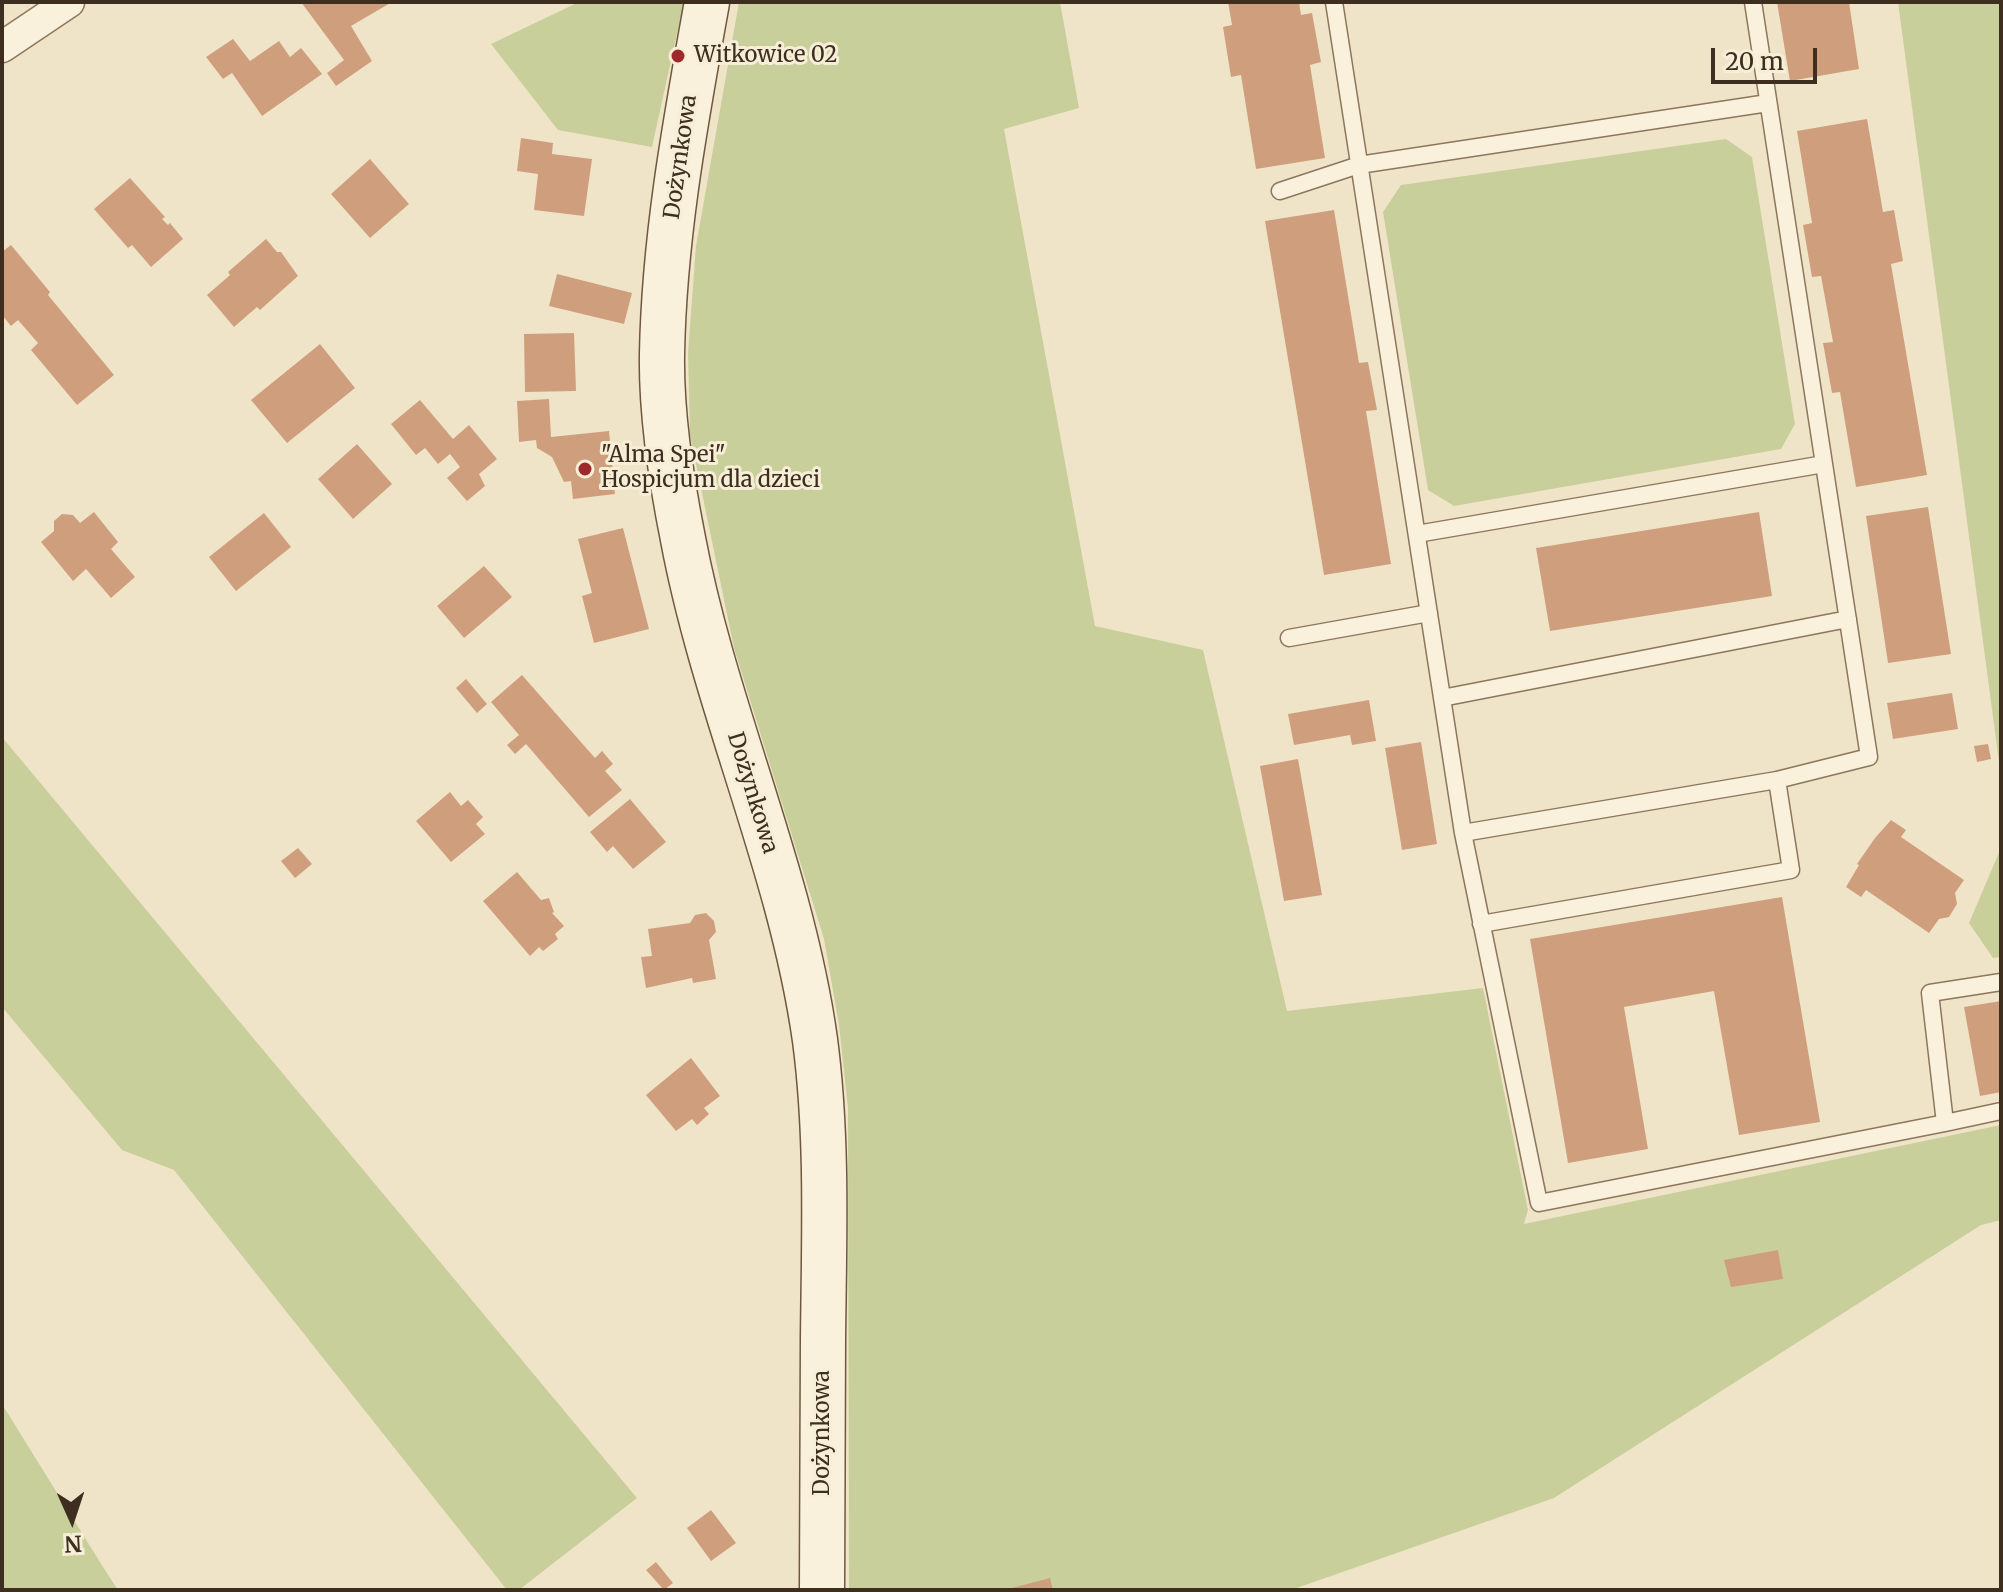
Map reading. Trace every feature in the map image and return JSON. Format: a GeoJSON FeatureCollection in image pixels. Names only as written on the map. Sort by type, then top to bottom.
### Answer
{"type":"FeatureCollection","features":[{"type":"Feature","properties":{"kind":"street"},"geometry":{"type":"LineString","coordinates":[[2,47],[69,2]]}},
{"type":"Feature","properties":{"kind":"street","name":"Dożynkowa"},"geometry":{"type":"LineString","coordinates":[[707,2],[685,120],[668,251],[661,358],[667,443],[683,542],[705,631],[798,954],[815,1038],[821,1101],[824,1267],[822,1590]]}},
{"type":"Feature","properties":{"kind":"lane"},"geometry":{"type":"LineString","coordinates":[[1334,2],[1463,833],[1539,1203],[2001,1111]]}},
{"type":"Feature","properties":{"kind":"lane"},"geometry":{"type":"LineString","coordinates":[[1463,833],[1777,780],[1869,757],[1753,2]]}},
{"type":"Feature","properties":{"kind":"lane"},"geometry":{"type":"LineString","coordinates":[[1280,191],[1359,165],[1768,103]]}},
{"type":"Feature","properties":{"kind":"lane"},"geometry":{"type":"LineString","coordinates":[[1417,534],[1824,464]]}},
{"type":"Feature","properties":{"kind":"lane"},"geometry":{"type":"LineString","coordinates":[[1289,638],[1429,613]]}},
{"type":"Feature","properties":{"kind":"lane"},"geometry":{"type":"LineString","coordinates":[[1442,698],[1848,619]]}},
{"type":"Feature","properties":{"kind":"lane"},"geometry":{"type":"LineString","coordinates":[[1481,924],[1791,870],[1777,780]]}},
{"type":"Feature","properties":{"kind":"lane"},"geometry":{"type":"LineString","coordinates":[[1945,1123],[1930,993],[2001,982]]}},
{"type":"Feature","properties":{"kind":"green space"},"geometry":{"type":"Polygon","coordinates":[[[579,2],[684,2],[652,147],[558,130],[491,44],[579,2]]]}},
{"type":"Feature","properties":{"kind":"green space"},"geometry":{"type":"Polygon","coordinates":[[[739,2],[1060,2],[1079,108],[1004,129],[1095,626],[1203,650],[1287,1011],[1483,988],[1528,1210],[1524,1224],[2001,1125],[2001,1220],[1981,1225],[1554,1498],[1291,1590],[849,1590],[848,1108],[839,1025],[824,939],[734,648],[690,435],[688,353],[696,246],[739,2]]]}},
{"type":"Feature","properties":{"kind":"green space"},"geometry":{"type":"Polygon","coordinates":[[[1898,2],[2001,2],[2001,777],[1898,2]]]}},
{"type":"Feature","properties":{"kind":"green space"},"geometry":{"type":"Polygon","coordinates":[[[1726,139],[1752,157],[1795,424],[1781,449],[1454,506],[1428,490],[1383,212],[1401,185],[1726,139]]]}},
{"type":"Feature","properties":{"kind":"green space"},"geometry":{"type":"Polygon","coordinates":[[[2,737],[637,1498],[519,1590],[507,1590],[174,1170],[122,1150],[2,1007],[2,737]]]}},
{"type":"Feature","properties":{"kind":"green space"},"geometry":{"type":"Polygon","coordinates":[[[2001,848],[2001,957],[1993,958],[1969,923],[2001,848]]]}},
{"type":"Feature","properties":{"kind":"green space"},"geometry":{"type":"Polygon","coordinates":[[[2,1404],[103,1567],[118,1590],[2,1590],[2,1404]]]}},
{"type":"Feature","properties":{"kind":"building"},"geometry":{"type":"Polygon","coordinates":[[[301,2],[392,2],[351,26],[372,61],[336,86],[327,73],[344,60],[301,2]]]}},
{"type":"Feature","properties":{"kind":"building"},"geometry":{"type":"Polygon","coordinates":[[[1228,2],[1299,2],[1301,15],[1312,13],[1321,62],[1310,65],[1325,158],[1256,169],[1241,75],[1231,77],[1223,27],[1232,25],[1228,2]]]}},
{"type":"Feature","properties":{"kind":"building"},"geometry":{"type":"Polygon","coordinates":[[[1777,2],[1849,2],[1859,69],[1790,81],[1777,2]]]}},
{"type":"Feature","properties":{"kind":"building"},"geometry":{"type":"Polygon","coordinates":[[[233,39],[250,61],[279,41],[290,57],[301,48],[322,74],[262,116],[232,73],[223,79],[206,57],[233,39]]]}},
{"type":"Feature","properties":{"kind":"building"},"geometry":{"type":"Polygon","coordinates":[[[1867,119],[1883,212],[1894,210],[1903,261],[1891,264],[1927,475],[1856,487],[1840,392],[1832,393],[1823,343],[1833,342],[1821,276],[1812,277],[1803,225],[1812,223],[1797,131],[1867,119]]]}},
{"type":"Feature","properties":{"kind":"building"},"geometry":{"type":"Polygon","coordinates":[[[521,138],[553,143],[552,154],[592,159],[584,216],[534,210],[538,174],[517,171],[521,138]]]}},
{"type":"Feature","properties":{"kind":"building"},"geometry":{"type":"Polygon","coordinates":[[[370,159],[409,204],[370,238],[331,194],[370,159]]]}},
{"type":"Feature","properties":{"kind":"building"},"geometry":{"type":"Polygon","coordinates":[[[130,178],[165,217],[162,219],[168,225],[170,223],[183,239],[151,267],[132,245],[128,248],[94,209],[130,178]]]}},
{"type":"Feature","properties":{"kind":"building"},"geometry":{"type":"Polygon","coordinates":[[[1334,210],[1359,363],[1368,362],[1377,410],[1366,411],[1391,564],[1324,575],[1265,221],[1334,210]]]}},
{"type":"Feature","properties":{"kind":"building"},"geometry":{"type":"Polygon","coordinates":[[[266,239],[277,252],[281,252],[298,276],[260,310],[257,307],[234,327],[207,295],[266,239]]]}},
{"type":"Feature","properties":{"kind":"building"},"geometry":{"type":"Polygon","coordinates":[[[11,245],[114,375],[77,405],[31,350],[38,343],[18,320],[11,326],[2,315],[2,252],[11,245]]]}},
{"type":"Feature","properties":{"kind":"building"},"geometry":{"type":"Polygon","coordinates":[[[557,274],[632,293],[624,324],[549,306],[557,274]]]}},
{"type":"Feature","properties":{"kind":"building"},"geometry":{"type":"Polygon","coordinates":[[[574,333],[576,391],[525,392],[524,334],[574,333]]]}},
{"type":"Feature","properties":{"kind":"building"},"geometry":{"type":"Polygon","coordinates":[[[320,344],[355,388],[287,443],[251,400],[320,344]]]}},
{"type":"Feature","properties":{"kind":"building","name":"\"Alma Spei\" Hospicjum dla dzieci"},"geometry":{"type":"Polygon","coordinates":[[[549,399],[551,437],[609,431],[615,494],[573,499],[571,481],[564,482],[552,457],[537,448],[536,440],[519,442],[517,401],[549,399]]]}},
{"type":"Feature","properties":{"kind":"building"},"geometry":{"type":"Polygon","coordinates":[[[420,400],[453,439],[469,425],[497,459],[479,474],[485,486],[467,501],[447,478],[460,467],[450,454],[438,464],[425,448],[416,455],[391,424],[420,400]]]}},
{"type":"Feature","properties":{"kind":"building"},"geometry":{"type":"Polygon","coordinates":[[[357,444],[392,484],[353,519],[318,479],[357,444]]]}},
{"type":"Feature","properties":{"kind":"building"},"geometry":{"type":"Polygon","coordinates":[[[1928,507],[1951,654],[1888,663],[1866,516],[1928,507]]]}},
{"type":"Feature","properties":{"kind":"building"},"geometry":{"type":"Polygon","coordinates":[[[94,512],[118,542],[111,549],[135,577],[111,598],[86,569],[73,581],[41,542],[54,531],[54,521],[62,514],[73,515],[80,523],[94,512]]]}},
{"type":"Feature","properties":{"kind":"building"},"geometry":{"type":"Polygon","coordinates":[[[1759,512],[1772,596],[1550,631],[1536,548],[1759,512]]]}},
{"type":"Feature","properties":{"kind":"building"},"geometry":{"type":"Polygon","coordinates":[[[264,513],[291,547],[236,591],[209,557],[264,513]]]}},
{"type":"Feature","properties":{"kind":"building"},"geometry":{"type":"Polygon","coordinates":[[[623,528],[649,629],[594,643],[582,596],[592,593],[578,539],[623,528]]]}},
{"type":"Feature","properties":{"kind":"building"},"geometry":{"type":"Polygon","coordinates":[[[484,566],[512,597],[464,638],[437,606],[484,566]]]}},
{"type":"Feature","properties":{"kind":"building"},"geometry":{"type":"Polygon","coordinates":[[[522,675],[595,758],[602,751],[613,764],[605,771],[622,790],[589,817],[526,744],[515,754],[507,745],[519,735],[491,702],[522,675]]]}},
{"type":"Feature","properties":{"kind":"building"},"geometry":{"type":"Polygon","coordinates":[[[466,679],[487,704],[477,713],[456,688],[466,679]]]}},
{"type":"Feature","properties":{"kind":"building"},"geometry":{"type":"Polygon","coordinates":[[[1952,693],[1958,729],[1893,739],[1887,703],[1952,693]]]}},
{"type":"Feature","properties":{"kind":"building"},"geometry":{"type":"Polygon","coordinates":[[[1369,700],[1376,741],[1352,745],[1350,735],[1294,745],[1288,714],[1369,700]]]}},
{"type":"Feature","properties":{"kind":"building"},"geometry":{"type":"Polygon","coordinates":[[[1421,742],[1437,844],[1402,850],[1385,748],[1421,742]]]}},
{"type":"Feature","properties":{"kind":"building"},"geometry":{"type":"Polygon","coordinates":[[[1988,744],[1991,759],[1977,762],[1974,746],[1988,744]]]}},
{"type":"Feature","properties":{"kind":"building"},"geometry":{"type":"Polygon","coordinates":[[[1298,759],[1322,895],[1284,901],[1260,766],[1298,759]]]}},
{"type":"Feature","properties":{"kind":"building"},"geometry":{"type":"Polygon","coordinates":[[[450,792],[461,806],[468,800],[483,817],[476,824],[485,834],[451,862],[416,821],[450,792]]]}},
{"type":"Feature","properties":{"kind":"building"},"geometry":{"type":"Polygon","coordinates":[[[630,799],[666,842],[633,869],[613,846],[607,852],[590,832],[630,799]]]}},
{"type":"Feature","properties":{"kind":"building"},"geometry":{"type":"Polygon","coordinates":[[[1891,820],[1906,830],[1901,837],[1964,880],[1955,893],[1957,904],[1949,917],[1939,919],[1929,933],[1866,890],[1861,897],[1846,887],[1857,864],[1891,820]]]}},
{"type":"Feature","properties":{"kind":"building"},"geometry":{"type":"Polygon","coordinates":[[[298,848],[312,864],[295,878],[281,861],[298,848]]]}},
{"type":"Feature","properties":{"kind":"building"},"geometry":{"type":"Polygon","coordinates":[[[517,872],[541,900],[549,898],[552,913],[564,926],[555,934],[558,939],[543,951],[539,947],[530,956],[483,901],[517,872]]]}},
{"type":"Feature","properties":{"kind":"building"},"geometry":{"type":"Polygon","coordinates":[[[1782,897],[1820,1122],[1739,1135],[1714,991],[1624,1007],[1648,1149],[1568,1163],[1530,939],[1782,897]]]}},
{"type":"Feature","properties":{"kind":"building"},"geometry":{"type":"Polygon","coordinates":[[[706,913],[714,921],[716,932],[709,940],[716,979],[693,983],[692,978],[646,988],[641,957],[652,956],[648,929],[690,923],[695,915],[706,913]]]}},
{"type":"Feature","properties":{"kind":"building"},"geometry":{"type":"Polygon","coordinates":[[[2001,1001],[2001,1092],[1980,1096],[1964,1007],[2001,1001]]]}},
{"type":"Feature","properties":{"kind":"building"},"geometry":{"type":"Polygon","coordinates":[[[691,1058],[720,1096],[704,1108],[709,1114],[697,1125],[692,1119],[676,1131],[646,1095],[691,1058]]]}},
{"type":"Feature","properties":{"kind":"building"},"geometry":{"type":"Polygon","coordinates":[[[1778,1250],[1783,1279],[1731,1287],[1724,1260],[1778,1250]]]}},
{"type":"Feature","properties":{"kind":"building"},"geometry":{"type":"Polygon","coordinates":[[[711,1510],[736,1543],[711,1561],[687,1528],[711,1510]]]}},
{"type":"Feature","properties":{"kind":"building"},"geometry":{"type":"Polygon","coordinates":[[[656,1562],[673,1583],[664,1590],[646,1570],[656,1562]]]}},
{"type":"Feature","properties":{"kind":"building"},"geometry":{"type":"Polygon","coordinates":[[[1050,1578],[1053,1590],[1008,1590],[1008,1589],[1050,1578]]]}},
{"type":"Feature","properties":{"kind":"place","name":"Witkowice 02"},"geometry":{"type":"Point","coordinates":[678,56]}},
{"type":"Feature","properties":{"kind":"place","name":"\"Alma Spei\" Hospicjum dla dzieci"},"geometry":{"type":"Point","coordinates":[585,469]}}]}
